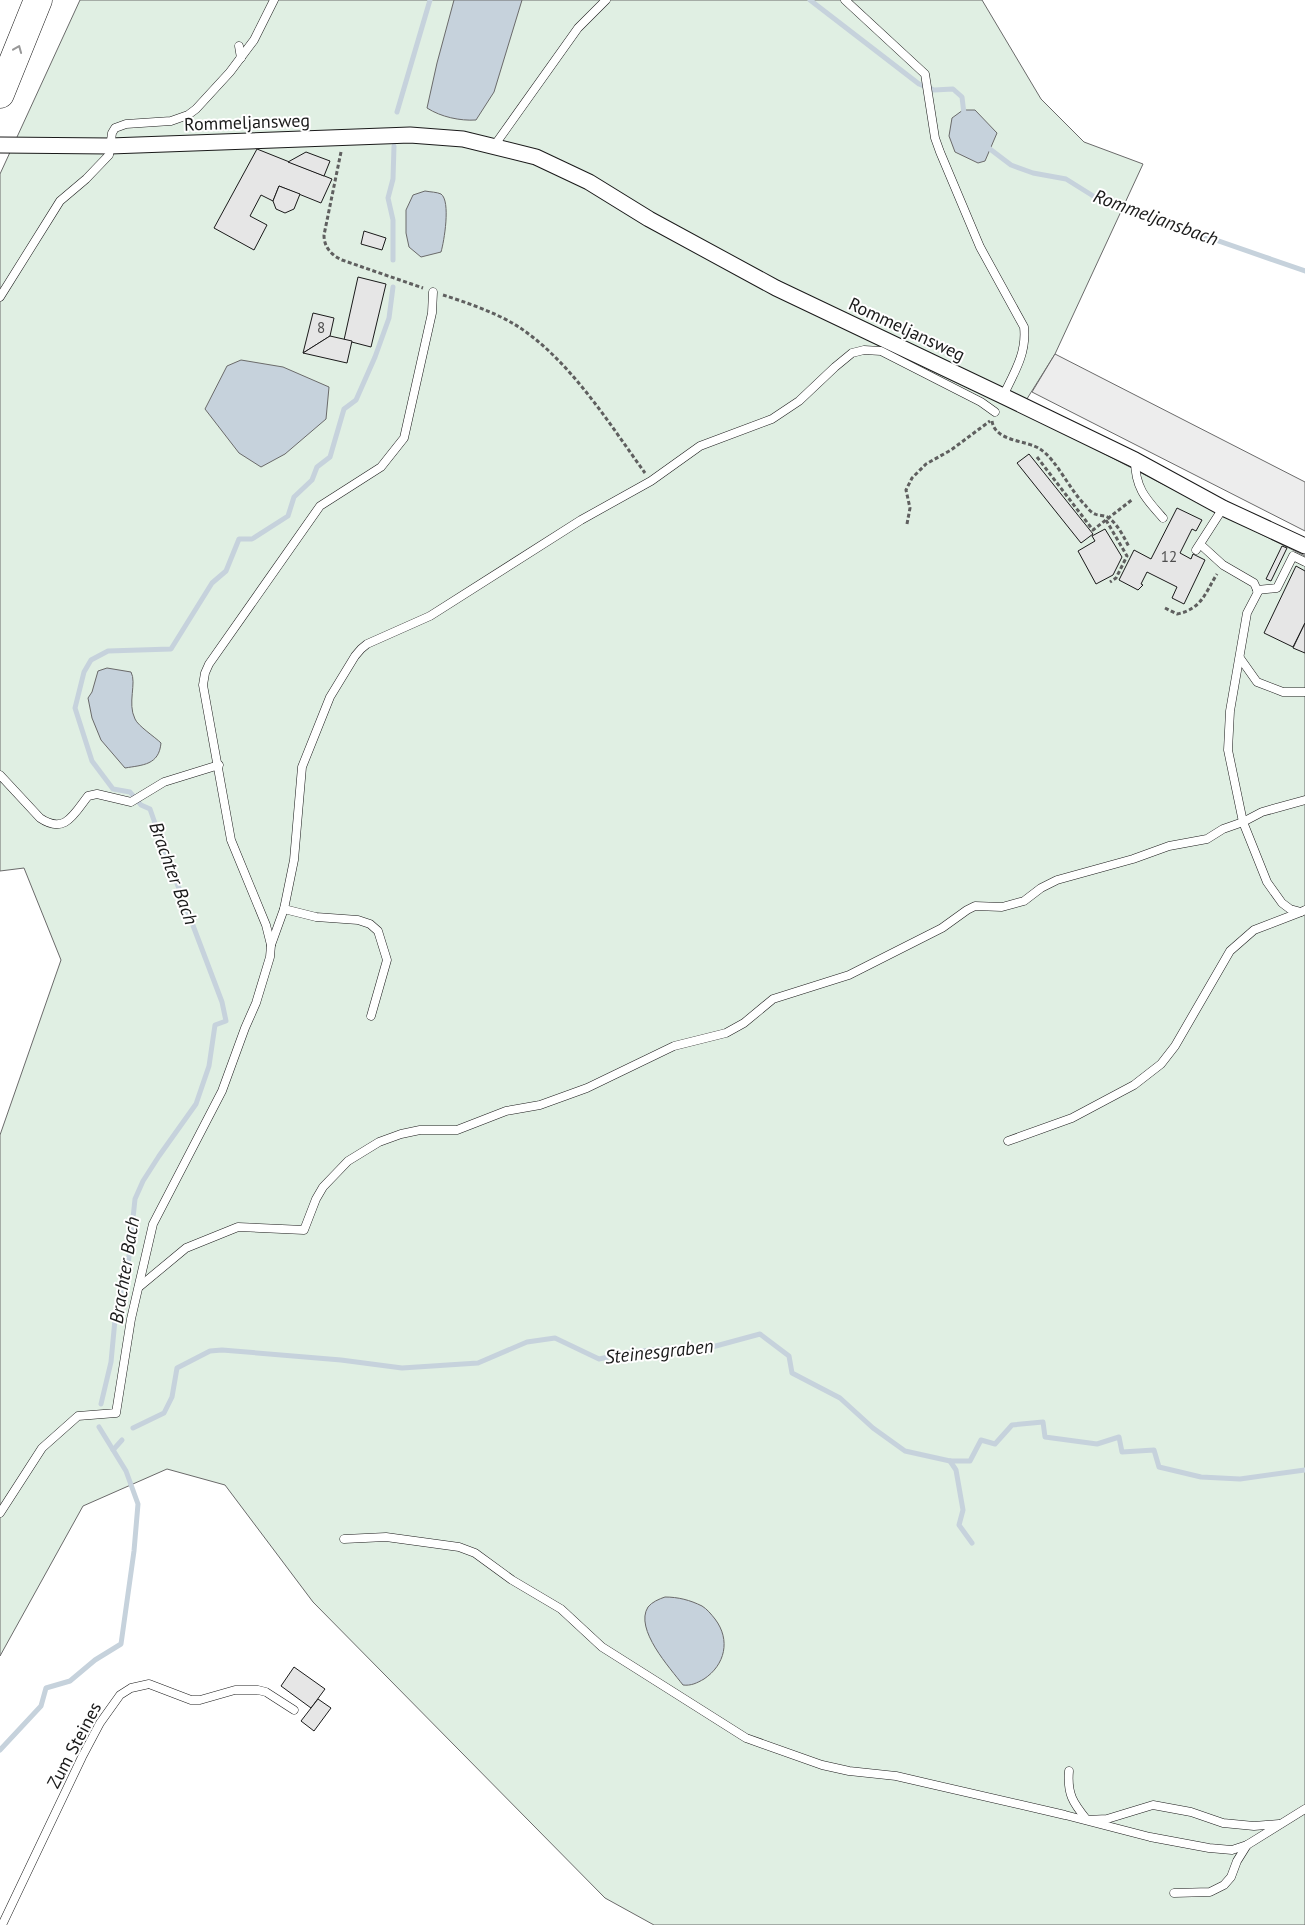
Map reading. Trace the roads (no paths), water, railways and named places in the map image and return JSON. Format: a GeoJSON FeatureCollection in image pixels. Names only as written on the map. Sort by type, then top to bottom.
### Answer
{"type":"FeatureCollection","features":[{"type":"Feature","properties":{"kind":"highway"},"geometry":{"type":"LineString","coordinates":[[0,94],[38,0]]}},
{"type":"Feature","properties":{"kind":"street","name":"Rommeljansweg"},"geometry":{"type":"LineString","coordinates":[[0,145],[110,146],[410,135],[463,139],[536,157],[589,182],[650,219],[776,288],[1135,460],[1223,508],[1305,546]]}},
{"type":"Feature","properties":{"kind":"lane"},"geometry":{"type":"LineString","coordinates":[[0,297],[60,201],[109,155],[112,133],[119,126],[161,123],[188,115],[205,100],[254,40],[274,0]]}},
{"type":"Feature","properties":{"kind":"lane"},"geometry":{"type":"LineString","coordinates":[[494,146],[578,28],[606,0]]}},
{"type":"Feature","properties":{"kind":"lane"},"geometry":{"type":"LineString","coordinates":[[845,0],[925,74],[940,152],[980,247],[1024,327],[1025,340],[1021,359],[1003,396]]}},
{"type":"Feature","properties":{"kind":"lane"},"geometry":{"type":"LineString","coordinates":[[239,46],[240,58]]}},
{"type":"Feature","properties":{"kind":"lane"},"geometry":{"type":"LineString","coordinates":[[271,945],[266,925],[231,840],[203,685],[205,672],[208,664],[320,506],[381,467],[404,438],[432,313],[433,292]]}},
{"type":"Feature","properties":{"kind":"lane"},"geometry":{"type":"LineString","coordinates":[[0,1513],[42,1448],[78,1416],[116,1413],[131,1319],[153,1224],[222,1091],[256,1002],[270,957],[271,945],[284,909],[294,860],[302,767],[330,697],[355,656],[367,644],[430,616],[581,520],[651,481],[700,446],[772,420],[799,401],[852,353],[864,350],[881,351],[981,402],[995,412]]}},
{"type":"Feature","properties":{"kind":"lane"},"geometry":{"type":"LineString","coordinates":[[1135,460],[1135,469],[1141,492],[1164,518]]}},
{"type":"Feature","properties":{"kind":"lane"},"geometry":{"type":"LineString","coordinates":[[1223,508],[1199,548],[1254,583],[1258,592],[1247,613],[1230,711],[1228,750],[1243,822],[1267,882],[1274,894],[1290,909],[1303,911]]}},
{"type":"Feature","properties":{"kind":"lane"},"geometry":{"type":"LineString","coordinates":[[1257,590],[1277,588],[1293,556],[1305,562]]}},
{"type":"Feature","properties":{"kind":"lane"},"geometry":{"type":"LineString","coordinates":[[1240,658],[1257,682],[1283,692],[1305,692]]}},
{"type":"Feature","properties":{"kind":"lane"},"geometry":{"type":"LineString","coordinates":[[0,775],[34,812],[47,823],[63,824],[88,796],[97,794],[133,801],[164,782],[218,765]]}},
{"type":"Feature","properties":{"kind":"lane"},"geometry":{"type":"LineString","coordinates":[[139,1287],[186,1248],[238,1227],[304,1230],[316,1199],[323,1187],[348,1161],[379,1142],[420,1130],[457,1130],[506,1111],[540,1105],[587,1088],[674,1046],[726,1033],[744,1024],[774,999],[849,975],[942,928],[967,910],[976,906],[1002,907],[1024,901],[1041,888],[1057,880],[1133,859],[1169,846],[1207,839],[1223,829],[1243,822],[1262,812],[1305,800]]}},
{"type":"Feature","properties":{"kind":"lane"},"geometry":{"type":"LineString","coordinates":[[284,909],[316,917],[358,920],[370,924],[378,931],[387,960],[371,1016]]}},
{"type":"Feature","properties":{"kind":"lane"},"geometry":{"type":"LineString","coordinates":[[1008,1141],[1072,1118],[1134,1085],[1161,1064],[1174,1046],[1230,951],[1254,930],[1303,911]]}},
{"type":"Feature","properties":{"kind":"lane"},"geometry":{"type":"LineString","coordinates":[[344,1540],[386,1538],[459,1547],[475,1553],[512,1580],[561,1609],[602,1647],[746,1738],[822,1765],[849,1771],[896,1776],[1087,1820],[1150,1837],[1209,1848],[1232,1850],[1247,1845],[1305,1809]]}},
{"type":"Feature","properties":{"kind":"lane","name":"Zum Steines"},"geometry":{"type":"LineString","coordinates":[[2,1925],[82,1757],[100,1723],[120,1695],[131,1688],[149,1684],[191,1700],[200,1700],[235,1690],[258,1690],[266,1692],[294,1710]]}},
{"type":"Feature","properties":{"kind":"lane"},"geometry":{"type":"LineString","coordinates":[[1069,1771],[1068,1784],[1073,1804],[1087,1820]]}},
{"type":"Feature","properties":{"kind":"lane"},"geometry":{"type":"LineString","coordinates":[[1087,1820],[1107,1819],[1153,1805],[1191,1812],[1223,1823],[1254,1826],[1281,1824]]}},
{"type":"Feature","properties":{"kind":"lane"},"geometry":{"type":"LineString","coordinates":[[1174,1893],[1210,1892],[1224,1885],[1231,1877],[1237,1861],[1247,1845]]}},
{"type":"Feature","properties":{"kind":"waterway","name":"Brachter Bach"},"geometry":{"type":"LineString","coordinates":[[397,112],[430,0]]}},
{"type":"Feature","properties":{"kind":"waterway","name":"Rommeljansbach"},"geometry":{"type":"LineString","coordinates":[[810,0],[919,84],[934,90],[953,89],[962,97],[964,114]]}},
{"type":"Feature","properties":{"kind":"waterway","name":"Brachter Bach"},"geometry":{"type":"LineString","coordinates":[[393,260],[393,220],[388,198],[393,179],[394,146]]}},
{"type":"Feature","properties":{"kind":"waterway","name":"Rommeljansbach"},"geometry":{"type":"LineString","coordinates":[[986,146],[1011,165],[1033,173],[1066,179],[1098,199],[1305,271]]}},
{"type":"Feature","properties":{"kind":"waterway","name":"Brachter Bach"},"geometry":{"type":"LineString","coordinates":[[101,1404],[111,1362],[116,1309],[128,1266],[135,1199],[143,1181],[159,1156],[196,1104],[209,1066],[215,1025],[226,1021],[222,1002],[150,809],[141,805],[130,792],[113,789],[92,761],[75,708],[84,672],[91,660],[108,651],[171,649],[212,583],[226,571],[239,539],[252,539],[288,516],[294,497],[312,480],[317,467],[330,457],[344,409],[356,400],[375,357],[389,318],[393,287]]}},
{"type":"Feature","properties":{"kind":"waterway","name":"Steinesgraben"},"geometry":{"type":"LineString","coordinates":[[133,1428],[164,1413],[172,1397],[177,1368],[210,1351],[222,1350],[341,1360],[402,1368],[478,1363],[527,1342],[555,1338],[599,1359],[631,1352],[684,1347],[701,1350],[760,1334],[789,1356],[792,1373],[840,1398],[873,1428],[905,1451],[950,1461],[970,1461],[981,1440],[995,1444],[1012,1425],[1043,1422],[1045,1437],[1097,1444],[1119,1437],[1122,1452],[1154,1450],[1159,1467],[1201,1477],[1240,1479],[1305,1470]]}},
{"type":"Feature","properties":{"kind":"waterway","name":"Brachter Bach"},"geometry":{"type":"LineString","coordinates":[[0,1750],[41,1706],[46,1688],[70,1681],[95,1660],[121,1644],[134,1551],[138,1504],[126,1471],[99,1427]]}},
{"type":"Feature","properties":{"kind":"waterway","name":"Steinesgraben"},"geometry":{"type":"LineString","coordinates":[[113,1450],[122,1440]]}},
{"type":"Feature","properties":{"kind":"waterway"},"geometry":{"type":"LineString","coordinates":[[950,1461],[956,1470],[963,1510],[959,1525],[972,1543]]}}]}
